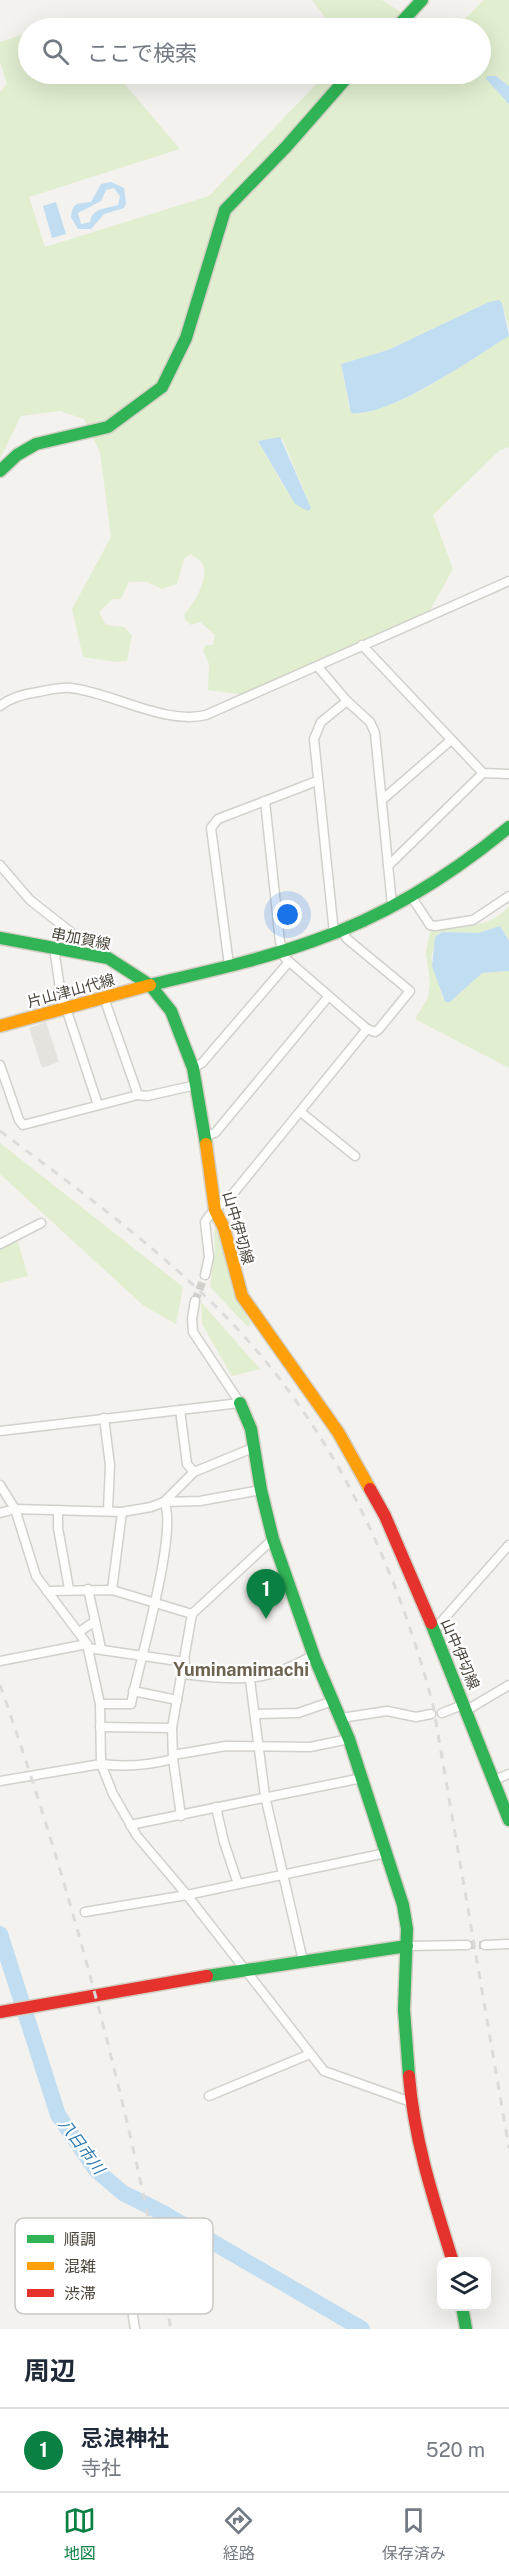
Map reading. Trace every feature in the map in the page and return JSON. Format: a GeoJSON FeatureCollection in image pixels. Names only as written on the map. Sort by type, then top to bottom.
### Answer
{"type":"FeatureCollection","features":[{"type":"Feature","properties":{"kind":"street"},"geometry":{"type":"LineString","coordinates":[[405,18],[422,0]]}},
{"type":"Feature","properties":{"kind":"street"},"geometry":{"type":"LineString","coordinates":[[0,471],[17,455],[36,444],[88,434],[108,427],[137,408],[162,387],[186,338],[225,210],[286,147],[341,84]]}},
{"type":"Feature","properties":{"kind":"street"},"geometry":{"type":"LineString","coordinates":[[0,706],[29,693],[67,687],[194,718],[318,667],[362,645],[509,581]]}},
{"type":"Feature","properties":{"kind":"street"},"geometry":{"type":"LineString","coordinates":[[362,645],[483,773],[509,774]]}},
{"type":"Feature","properties":{"kind":"street"},"geometry":{"type":"LineString","coordinates":[[318,667],[347,701],[370,722],[375,733],[392,905]]}},
{"type":"Feature","properties":{"kind":"street"},"geometry":{"type":"LineString","coordinates":[[266,801],[286,957],[328,997],[367,1029],[375,1032],[410,991],[339,931],[317,781],[314,739],[321,722],[347,701]]}},
{"type":"Feature","properties":{"kind":"street"},"geometry":{"type":"LineString","coordinates":[[382,800],[452,740]]}},
{"type":"Feature","properties":{"kind":"street"},"geometry":{"type":"LineString","coordinates":[[388,866],[483,773]]}},
{"type":"Feature","properties":{"kind":"street"},"geometry":{"type":"LineString","coordinates":[[229,965],[211,828],[218,819],[317,781]]}},
{"type":"Feature","properties":{"kind":"street"},"geometry":{"type":"LineString","coordinates":[[150,985],[229,965],[286,957],[411,896],[443,876],[509,827]]}},
{"type":"Feature","properties":{"kind":"street"},"geometry":{"type":"LineString","coordinates":[[0,865],[30,900],[72,933],[77,951]]}},
{"type":"Feature","properties":{"kind":"street"},"geometry":{"type":"LineString","coordinates":[[411,896],[430,925],[435,926],[473,920],[509,896]]}},
{"type":"Feature","properties":{"kind":"street","name":"串加賀線"},"geometry":{"type":"LineString","coordinates":[[0,938],[108,958],[132,971],[150,985]]}},
{"type":"Feature","properties":{"kind":"street"},"geometry":{"type":"LineString","coordinates":[[54,948],[64,1009],[98,1106]]}},
{"type":"Feature","properties":{"kind":"street"},"geometry":{"type":"LineString","coordinates":[[193,1068],[202,1063],[286,957]]}},
{"type":"Feature","properties":{"kind":"street","name":"片山津山代線"},"geometry":{"type":"LineString","coordinates":[[0,1026],[150,985]]}},
{"type":"Feature","properties":{"kind":"street","name":"山中伊切線"},"geometry":{"type":"LineString","coordinates":[[150,985],[171,1011],[193,1068],[215,1210],[224,1228],[242,1296],[320,1404],[360,1469],[404,1556],[466,1707],[509,1820]]}},
{"type":"Feature","properties":{"kind":"street"},"geometry":{"type":"LineString","coordinates":[[205,1136],[215,1133],[328,997]]}},
{"type":"Feature","properties":{"kind":"street"},"geometry":{"type":"LineString","coordinates":[[105,998],[138,1095]]}},
{"type":"Feature","properties":{"kind":"street"},"geometry":{"type":"LineString","coordinates":[[205,1275],[209,1257],[205,1222],[215,1210],[224,1205],[302,1113],[367,1029]]}},
{"type":"Feature","properties":{"kind":"street"},"geometry":{"type":"LineString","coordinates":[[0,1065],[19,1120],[23,1125],[138,1095],[147,1096],[196,1084]]}},
{"type":"Feature","properties":{"kind":"street"},"geometry":{"type":"LineString","coordinates":[[302,1113],[355,1156]]}},
{"type":"Feature","properties":{"kind":"street"},"geometry":{"type":"LineString","coordinates":[[0,1244],[41,1223]]}},
{"type":"Feature","properties":{"kind":"street"},"geometry":{"type":"LineString","coordinates":[[195,1301],[192,1319],[193,1332],[240,1403],[249,1422],[261,1490],[273,1539],[313,1655],[349,1739],[403,1905],[407,1946],[404,2010],[411,2102],[429,2186],[451,2257]]}},
{"type":"Feature","properties":{"kind":"street"},"geometry":{"type":"LineString","coordinates":[[0,1431],[240,1403]]}},
{"type":"Feature","properties":{"kind":"street"},"geometry":{"type":"LineString","coordinates":[[180,1410],[187,1464],[194,1472]]}},
{"type":"Feature","properties":{"kind":"street"},"geometry":{"type":"LineString","coordinates":[[104,1418],[110,1466],[108,1510]]}},
{"type":"Feature","properties":{"kind":"street"},"geometry":{"type":"LineString","coordinates":[[0,1513],[15,1509],[122,1512],[151,1508],[164,1502],[194,1472],[255,1447]]}},
{"type":"Feature","properties":{"kind":"street"},"geometry":{"type":"LineString","coordinates":[[0,1485],[15,1509],[36,1576],[87,1646],[100,1704],[101,1764],[113,1794],[130,1825],[324,2071],[411,2102]]}},
{"type":"Feature","properties":{"kind":"street"},"geometry":{"type":"LineString","coordinates":[[164,1502],[200,1501],[261,1490]]}},
{"type":"Feature","properties":{"kind":"street"},"geometry":{"type":"LineString","coordinates":[[100,1704],[131,1704],[167,1539],[168,1510],[164,1502]]}},
{"type":"Feature","properties":{"kind":"street"},"geometry":{"type":"LineString","coordinates":[[58,1510],[69,1589]]}},
{"type":"Feature","properties":{"kind":"street"},"geometry":{"type":"LineString","coordinates":[[112,1590],[122,1512]]}},
{"type":"Feature","properties":{"kind":"street"},"geometry":{"type":"LineString","coordinates":[[181,1816],[173,1757],[172,1728],[192,1614],[273,1539]]}},
{"type":"Feature","properties":{"kind":"street"},"geometry":{"type":"LineString","coordinates":[[434,1630],[509,1545]]}},
{"type":"Feature","properties":{"kind":"street"},"geometry":{"type":"LineString","coordinates":[[88,1589],[101,1648]]}},
{"type":"Feature","properties":{"kind":"street"},"geometry":{"type":"LineString","coordinates":[[47,1591],[112,1590],[154,1605],[192,1614]]}},
{"type":"Feature","properties":{"kind":"street"},"geometry":{"type":"LineString","coordinates":[[79,1632],[95,1622]]}},
{"type":"Feature","properties":{"kind":"street"},"geometry":{"type":"LineString","coordinates":[[0,1661],[87,1646],[185,1662]]}},
{"type":"Feature","properties":{"kind":"street"},"geometry":{"type":"LineString","coordinates":[[183,1674],[249,1680],[271,1676],[313,1655]]}},
{"type":"Feature","properties":{"kind":"street"},"geometry":{"type":"LineString","coordinates":[[249,1680],[256,1714],[257,1746],[265,1796],[303,1961]]}},
{"type":"Feature","properties":{"kind":"street"},"geometry":{"type":"LineString","coordinates":[[442,1713],[466,1707],[509,1685]]}},
{"type":"Feature","properties":{"kind":"street"},"geometry":{"type":"LineString","coordinates":[[133,1691],[177,1700]]}},
{"type":"Feature","properties":{"kind":"street"},"geometry":{"type":"LineString","coordinates":[[256,1714],[298,1713],[333,1701]]}},
{"type":"Feature","properties":{"kind":"street"},"geometry":{"type":"LineString","coordinates":[[341,1718],[387,1711],[416,1717],[431,1714]]}},
{"type":"Feature","properties":{"kind":"street"},"geometry":{"type":"LineString","coordinates":[[100,1727],[172,1728]]}},
{"type":"Feature","properties":{"kind":"street"},"geometry":{"type":"LineString","coordinates":[[0,1781],[101,1764],[114,1766],[159,1763],[173,1757],[226,1746],[310,1747],[349,1739]]}},
{"type":"Feature","properties":{"kind":"street"},"geometry":{"type":"LineString","coordinates":[[494,1780],[509,1774]]}},
{"type":"Feature","properties":{"kind":"street"},"geometry":{"type":"LineString","coordinates":[[130,1825],[362,1778]]}},
{"type":"Feature","properties":{"kind":"street"},"geometry":{"type":"LineString","coordinates":[[216,1807],[224,1842],[238,1884]]}},
{"type":"Feature","properties":{"kind":"street"},"geometry":{"type":"LineString","coordinates":[[85,1912],[187,1895],[386,1853]]}},
{"type":"Feature","properties":{"kind":"street"},"geometry":{"type":"LineString","coordinates":[[485,1945],[509,1944]]}},
{"type":"Feature","properties":{"kind":"street"},"geometry":{"type":"LineString","coordinates":[[0,2012],[50,2002],[407,1946],[467,1945]]}},
{"type":"Feature","properties":{"kind":"street"},"geometry":{"type":"LineString","coordinates":[[209,2096],[310,2054]]}},
{"type":"Feature","properties":{"kind":"street"},"geometry":{"type":"LineString","coordinates":[[463,2311],[466,2329]]}},
{"type":"Feature","properties":{"kind":"street"},"geometry":{"type":"LineString","coordinates":[[133,2314],[135,2329]]}},
{"type":"Feature","properties":{"kind":"green space"},"geometry":{"type":"Polygon","coordinates":[[[312,0],[382,0],[410,18],[326,18],[312,0]]]}},
{"type":"Feature","properties":{"kind":"green space"},"geometry":{"type":"Polygon","coordinates":[[[484,0],[509,0],[509,86],[496,76],[491,77],[491,18],[465,18],[484,0]]]}},
{"type":"Feature","properties":{"kind":"green space"},"geometry":{"type":"Polygon","coordinates":[[[18,36],[18,84],[125,84],[180,149],[29,197],[45,247],[209,196],[316,84],[491,84],[509,104],[509,328],[502,303],[489,302],[388,350],[341,364],[349,407],[360,414],[380,409],[419,392],[509,336],[509,447],[500,450],[433,515],[453,569],[429,612],[244,695],[208,690],[209,664],[203,650],[206,645],[213,645],[215,635],[200,622],[191,625],[185,620],[184,614],[198,593],[204,573],[202,563],[190,554],[184,559],[177,584],[162,589],[147,582],[129,582],[121,599],[113,599],[99,612],[106,625],[124,627],[132,635],[127,661],[115,662],[83,657],[72,609],[111,537],[100,452],[84,419],[60,411],[21,416],[0,459],[0,92],[7,84],[0,62],[0,42],[18,36]],[[280,438],[258,441],[286,490],[311,508],[283,440],[280,438]]]}},
{"type":"Feature","properties":{"kind":"green space"},"geometry":{"type":"Polygon","coordinates":[[[509,906],[509,941],[500,926],[478,933],[442,932],[439,933],[431,957],[443,999],[454,998],[482,973],[509,971],[509,1068],[415,1019],[428,998],[430,983],[426,952],[430,931],[462,928],[483,923],[493,919],[509,906]]]}},
{"type":"Feature","properties":{"kind":"green space"},"geometry":{"type":"Polygon","coordinates":[[[0,1143],[183,1287],[176,1324],[144,1306],[0,1174],[0,1143]]]}},
{"type":"Feature","properties":{"kind":"green space"},"geometry":{"type":"Polygon","coordinates":[[[216,1227],[234,1294],[251,1324],[248,1327],[210,1287],[216,1227]]]}},
{"type":"Feature","properties":{"kind":"green space"},"geometry":{"type":"Polygon","coordinates":[[[17,1239],[28,1276],[0,1283],[0,1248],[17,1239]]]}},
{"type":"Feature","properties":{"kind":"green space"},"geometry":{"type":"Polygon","coordinates":[[[201,1302],[260,1369],[232,1376],[202,1324],[201,1302]]]}},
{"type":"Feature","properties":{"kind":"shaded area"},"geometry":{"type":"Polygon","coordinates":[[[46,1022],[59,1062],[42,1068],[29,1028],[46,1022]]]}},
{"type":"Feature","properties":{"kind":"water"},"geometry":{"type":"Polygon","coordinates":[[[491,76],[496,76],[509,86],[509,104],[491,84],[491,76]]]}},
{"type":"Feature","properties":{"kind":"water"},"geometry":{"type":"Polygon","coordinates":[[[111,182],[124,188],[126,203],[124,208],[104,214],[91,229],[78,229],[71,217],[73,208],[77,204],[91,202],[101,184],[111,182]],[[114,188],[106,190],[101,201],[78,213],[81,224],[90,222],[97,211],[118,205],[120,196],[114,188]]]}},
{"type":"Feature","properties":{"kind":"water"},"geometry":{"type":"Polygon","coordinates":[[[56,202],[66,234],[52,238],[43,206],[56,202]]]}},
{"type":"Feature","properties":{"kind":"water"},"geometry":{"type":"Polygon","coordinates":[[[499,300],[502,303],[509,336],[409,396],[367,412],[351,413],[341,364],[388,350],[489,302],[499,300]]]}},
{"type":"Feature","properties":{"kind":"water"},"geometry":{"type":"Polygon","coordinates":[[[280,437],[311,508],[308,511],[295,504],[258,441],[280,437]]]}},
{"type":"Feature","properties":{"kind":"water"},"geometry":{"type":"Polygon","coordinates":[[[500,926],[509,941],[509,971],[482,973],[450,1002],[445,1002],[432,966],[435,937],[442,932],[478,933],[500,926]]]}},
{"type":"Feature","properties":{"kind":"waterway","name":"八日市川"},"geometry":{"type":"LineString","coordinates":[[0,1934],[58,2115],[96,2170],[123,2193],[172,2218]]}},
{"type":"Feature","properties":{"kind":"waterway","name":"八日市川"},"geometry":{"type":"LineString","coordinates":[[213,2242],[362,2329]]}},
{"type":"Feature","properties":{"kind":"tunnel"},"geometry":{"type":"LineString","coordinates":[[195,1301],[205,1275]]}},
{"type":"Feature","properties":{"kind":"tunnel"},"geometry":{"type":"LineString","coordinates":[[467,1945],[485,1945]]}},
{"type":"Feature","properties":{"kind":"railway"},"geometry":{"type":"LineString","coordinates":[[0,1131],[133,1233],[208,1299],[249,1342],[286,1387],[319,1435],[349,1486],[375,1538],[397,1592],[417,1648],[433,1705],[509,2148]]}},
{"type":"Feature","properties":{"kind":"railway"},"geometry":{"type":"LineString","coordinates":[[0,1685],[76,1923],[118,2084],[149,2218]]}},
{"type":"Feature","properties":{"kind":"railway"},"geometry":{"type":"LineString","coordinates":[[168,2314],[171,2329]]}},
{"type":"Feature","properties":{"kind":"traffic: fast"},"geometry":{"type":"LineString","coordinates":[[405,18],[422,0]]}},
{"type":"Feature","properties":{"kind":"traffic: fast"},"geometry":{"type":"LineString","coordinates":[[0,471],[17,455],[36,444],[108,427],[162,387],[186,338],[225,210],[286,147],[341,84]]}},
{"type":"Feature","properties":{"kind":"traffic: fast"},"geometry":{"type":"LineString","coordinates":[[206,1144],[193,1068],[171,1011],[150,985],[273,954],[366,920],[440,878],[509,827]]}},
{"type":"Feature","properties":{"kind":"traffic: fast"},"geometry":{"type":"LineString","coordinates":[[0,938],[108,958],[150,985]]}},
{"type":"Feature","properties":{"kind":"traffic: fast"},"geometry":{"type":"LineString","coordinates":[[240,1403],[251,1429],[261,1490],[273,1539],[315,1659],[349,1739],[403,1905],[407,1929],[404,2010],[409,2076]]}},
{"type":"Feature","properties":{"kind":"traffic: fast"},"geometry":{"type":"LineString","coordinates":[[431,1623],[509,1820]]}},
{"type":"Feature","properties":{"kind":"traffic: fast"},"geometry":{"type":"LineString","coordinates":[[207,1976],[407,1946]]}},
{"type":"Feature","properties":{"kind":"traffic: fast"},"geometry":{"type":"LineString","coordinates":[[463,2311],[466,2329]]}},
{"type":"Feature","properties":{"kind":"traffic: slow"},"geometry":{"type":"LineString","coordinates":[[0,1026],[150,985]]}},
{"type":"Feature","properties":{"kind":"traffic: slow"},"geometry":{"type":"LineString","coordinates":[[206,1144],[215,1210],[224,1228],[242,1296],[338,1432],[370,1489]]}},
{"type":"Feature","properties":{"kind":"traffic: jam"},"geometry":{"type":"LineString","coordinates":[[370,1489],[385,1516],[431,1623]]}},
{"type":"Feature","properties":{"kind":"traffic: jam"},"geometry":{"type":"LineString","coordinates":[[0,2012],[207,1976]]}},
{"type":"Feature","properties":{"kind":"traffic: jam"},"geometry":{"type":"LineString","coordinates":[[409,2076],[420,2147],[451,2257]]}},
{"type":"Feature","properties":{"kind":"place","name":"忌浪神社"},"geometry":{"type":"Point","coordinates":[266,1619]}},
{"type":"Feature","properties":{"kind":"district","name":"Yuminamimachi"},"geometry":{"type":"Point","coordinates":[241,1670]}}]}
